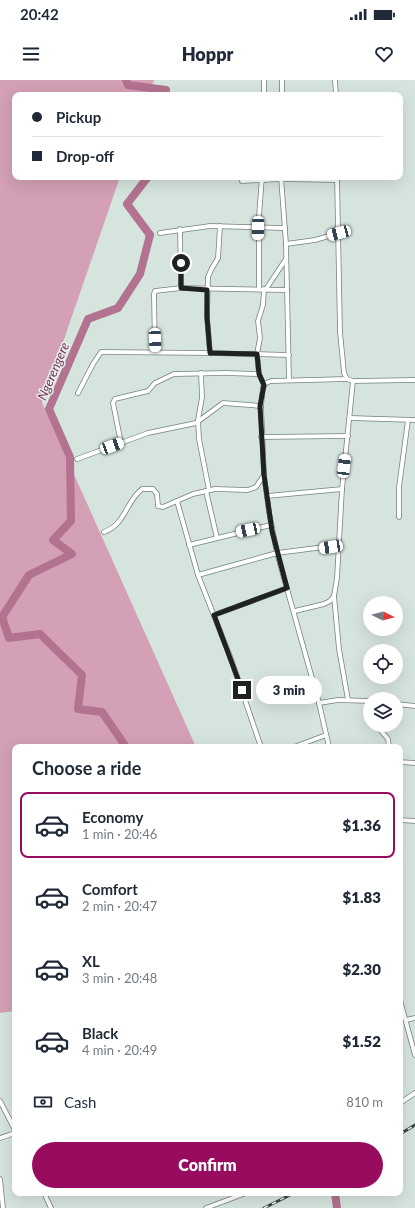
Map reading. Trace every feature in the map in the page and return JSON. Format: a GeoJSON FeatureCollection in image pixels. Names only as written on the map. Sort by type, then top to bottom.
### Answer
{"type":"FeatureCollection","features":[{"type":"Feature","properties":{"kind":"street"},"geometry":{"type":"LineString","coordinates":[[264,80],[264,92]]}},
{"type":"Feature","properties":{"kind":"street"},"geometry":{"type":"LineString","coordinates":[[282,80],[282,92]]}},
{"type":"Feature","properties":{"kind":"street"},"geometry":{"type":"LineString","coordinates":[[335,80],[336,92]]}},
{"type":"Feature","properties":{"kind":"street"},"geometry":{"type":"LineString","coordinates":[[242,182],[252,180]]}},
{"type":"Feature","properties":{"kind":"street"},"geometry":{"type":"LineString","coordinates":[[262,180],[258,228],[263,305],[258,321],[260,338],[257,354],[259,374],[264,385],[260,406],[264,475],[271,525],[277,553],[295,611],[320,703],[328,744]]}},
{"type":"Feature","properties":{"kind":"street"},"geometry":{"type":"LineString","coordinates":[[281,180],[286,244],[289,380]]}},
{"type":"Feature","properties":{"kind":"street"},"geometry":{"type":"LineString","coordinates":[[337,180],[340,332],[344,373],[347,379]]}},
{"type":"Feature","properties":{"kind":"street"},"geometry":{"type":"LineString","coordinates":[[160,233],[180,229],[220,226],[285,228]]}},
{"type":"Feature","properties":{"kind":"street"},"geometry":{"type":"LineString","coordinates":[[210,353],[207,317],[207,290],[209,273],[218,258],[220,226]]}},
{"type":"Feature","properties":{"kind":"street"},"geometry":{"type":"LineString","coordinates":[[180,229],[181,288]]}},
{"type":"Feature","properties":{"kind":"street"},"geometry":{"type":"LineString","coordinates":[[286,244],[315,240],[339,233]]}},
{"type":"Feature","properties":{"kind":"street"},"geometry":{"type":"LineString","coordinates":[[263,289],[286,259]]}},
{"type":"Feature","properties":{"kind":"street"},"geometry":{"type":"LineString","coordinates":[[155,352],[154,292],[157,290],[181,288],[207,290],[287,290]]}},
{"type":"Feature","properties":{"kind":"street"},"geometry":{"type":"LineString","coordinates":[[78,393],[101,352],[257,354],[289,356]]}},
{"type":"Feature","properties":{"kind":"street"},"geometry":{"type":"LineString","coordinates":[[201,373],[202,397],[198,420],[199,439],[216,538]]}},
{"type":"Feature","properties":{"kind":"street"},"geometry":{"type":"LineString","coordinates":[[121,443],[113,404],[115,399],[136,395],[148,390],[155,383],[174,374],[259,374]]}},
{"type":"Feature","properties":{"kind":"street"},"geometry":{"type":"LineString","coordinates":[[264,385],[271,381],[289,380],[415,380]]}},
{"type":"Feature","properties":{"kind":"street"},"geometry":{"type":"LineString","coordinates":[[348,700],[339,649],[334,596],[340,545],[342,489],[354,381]]}},
{"type":"Feature","properties":{"kind":"street"},"geometry":{"type":"LineString","coordinates":[[77,459],[148,433],[196,423],[198,420],[223,403],[260,406]]}},
{"type":"Feature","properties":{"kind":"street"},"geometry":{"type":"LineString","coordinates":[[350,418],[415,420]]}},
{"type":"Feature","properties":{"kind":"street"},"geometry":{"type":"LineString","coordinates":[[399,517],[399,487],[408,420]]}},
{"type":"Feature","properties":{"kind":"street"},"geometry":{"type":"LineString","coordinates":[[262,437],[348,436]]}},
{"type":"Feature","properties":{"kind":"street"},"geometry":{"type":"LineString","coordinates":[[104,532],[116,526],[133,499],[142,489],[149,488],[154,490],[157,494],[158,506],[160,508],[193,494],[215,489],[248,490],[256,487],[264,475]]}},
{"type":"Feature","properties":{"kind":"street"},"geometry":{"type":"LineString","coordinates":[[267,496],[342,489]]}},
{"type":"Feature","properties":{"kind":"street"},"geometry":{"type":"LineString","coordinates":[[177,501],[198,576],[231,659],[260,744]]}},
{"type":"Feature","properties":{"kind":"street"},"geometry":{"type":"LineString","coordinates":[[189,544],[271,525]]}},
{"type":"Feature","properties":{"kind":"street"},"geometry":{"type":"LineString","coordinates":[[198,576],[277,553],[340,545]]}},
{"type":"Feature","properties":{"kind":"street"},"geometry":{"type":"LineString","coordinates":[[214,615],[287,588]]}},
{"type":"Feature","properties":{"kind":"street"},"geometry":{"type":"LineString","coordinates":[[295,611],[324,604],[330,601],[334,596]]}},
{"type":"Feature","properties":{"kind":"street"},"geometry":{"type":"LineString","coordinates":[[320,703],[348,700],[363,701]]}},
{"type":"Feature","properties":{"kind":"street"},"geometry":{"type":"LineString","coordinates":[[403,705],[415,706]]}},
{"type":"Feature","properties":{"kind":"street"},"geometry":{"type":"LineString","coordinates":[[382,732],[388,739],[389,744]]}},
{"type":"Feature","properties":{"kind":"street"},"geometry":{"type":"LineString","coordinates":[[302,744],[326,735]]}},
{"type":"Feature","properties":{"kind":"street"},"geometry":{"type":"LineString","coordinates":[[403,762],[415,763]]}},
{"type":"Feature","properties":{"kind":"street"},"geometry":{"type":"LineString","coordinates":[[403,820],[415,821]]}},
{"type":"Feature","properties":{"kind":"street"},"geometry":{"type":"LineString","coordinates":[[403,1010],[415,1055]]}},
{"type":"Feature","properties":{"kind":"street"},"geometry":{"type":"LineString","coordinates":[[406,1020],[415,1018]]}},
{"type":"Feature","properties":{"kind":"street"},"geometry":{"type":"LineString","coordinates":[[403,1101],[415,1093]]}},
{"type":"Feature","properties":{"kind":"street"},"geometry":{"type":"LineString","coordinates":[[0,1102],[12,1126]]}},
{"type":"Feature","properties":{"kind":"street"},"geometry":{"type":"LineString","coordinates":[[0,1138],[12,1133]]}},
{"type":"Feature","properties":{"kind":"street"},"geometry":{"type":"LineString","coordinates":[[0,1179],[3,1208]]}},
{"type":"Feature","properties":{"kind":"street"},"geometry":{"type":"LineString","coordinates":[[45,1196],[51,1208]]}},
{"type":"Feature","properties":{"kind":"street"},"geometry":{"type":"LineString","coordinates":[[206,1208],[238,1196]]}},
{"type":"Feature","properties":{"kind":"shaded area"},"geometry":{"type":"Polygon","coordinates":[[[0,80],[154,80],[149,92],[12,92],[12,180],[119,180],[42,403],[195,744],[12,744],[12,1011],[0,1013],[0,80]]]}},
{"type":"Feature","properties":{"kind":"waterway","name":"Ngerengere"},"geometry":{"type":"LineString","coordinates":[[126,80],[128,85],[166,90],[166,92]]}},
{"type":"Feature","properties":{"kind":"waterway","name":"Ngerengere"},"geometry":{"type":"LineString","coordinates":[[124,744],[102,712],[78,709],[82,675],[40,634],[9,638],[2,617],[29,575],[72,554],[53,540],[71,521],[70,457],[49,409],[88,319],[118,308],[140,274],[150,235],[127,204],[145,180]]}},
{"type":"Feature","properties":{"kind":"waterway","name":"Ngerengere"},"geometry":{"type":"LineString","coordinates":[[335,1196],[337,1208]]}},
{"type":"Feature","properties":{"kind":"railway"},"geometry":{"type":"LineString","coordinates":[[403,1132],[415,1125]]}},
{"type":"Feature","properties":{"kind":"railway"},"geometry":{"type":"LineString","coordinates":[[264,1208],[288,1196]]}},
{"type":"Feature","properties":{"kind":"route"},"geometry":{"type":"LineString","coordinates":[[181,263],[181,288],[207,290],[207,317],[210,353],[257,354],[259,374],[264,385],[260,406],[264,475],[272,531],[287,588],[214,615],[242,690]]}}]}
